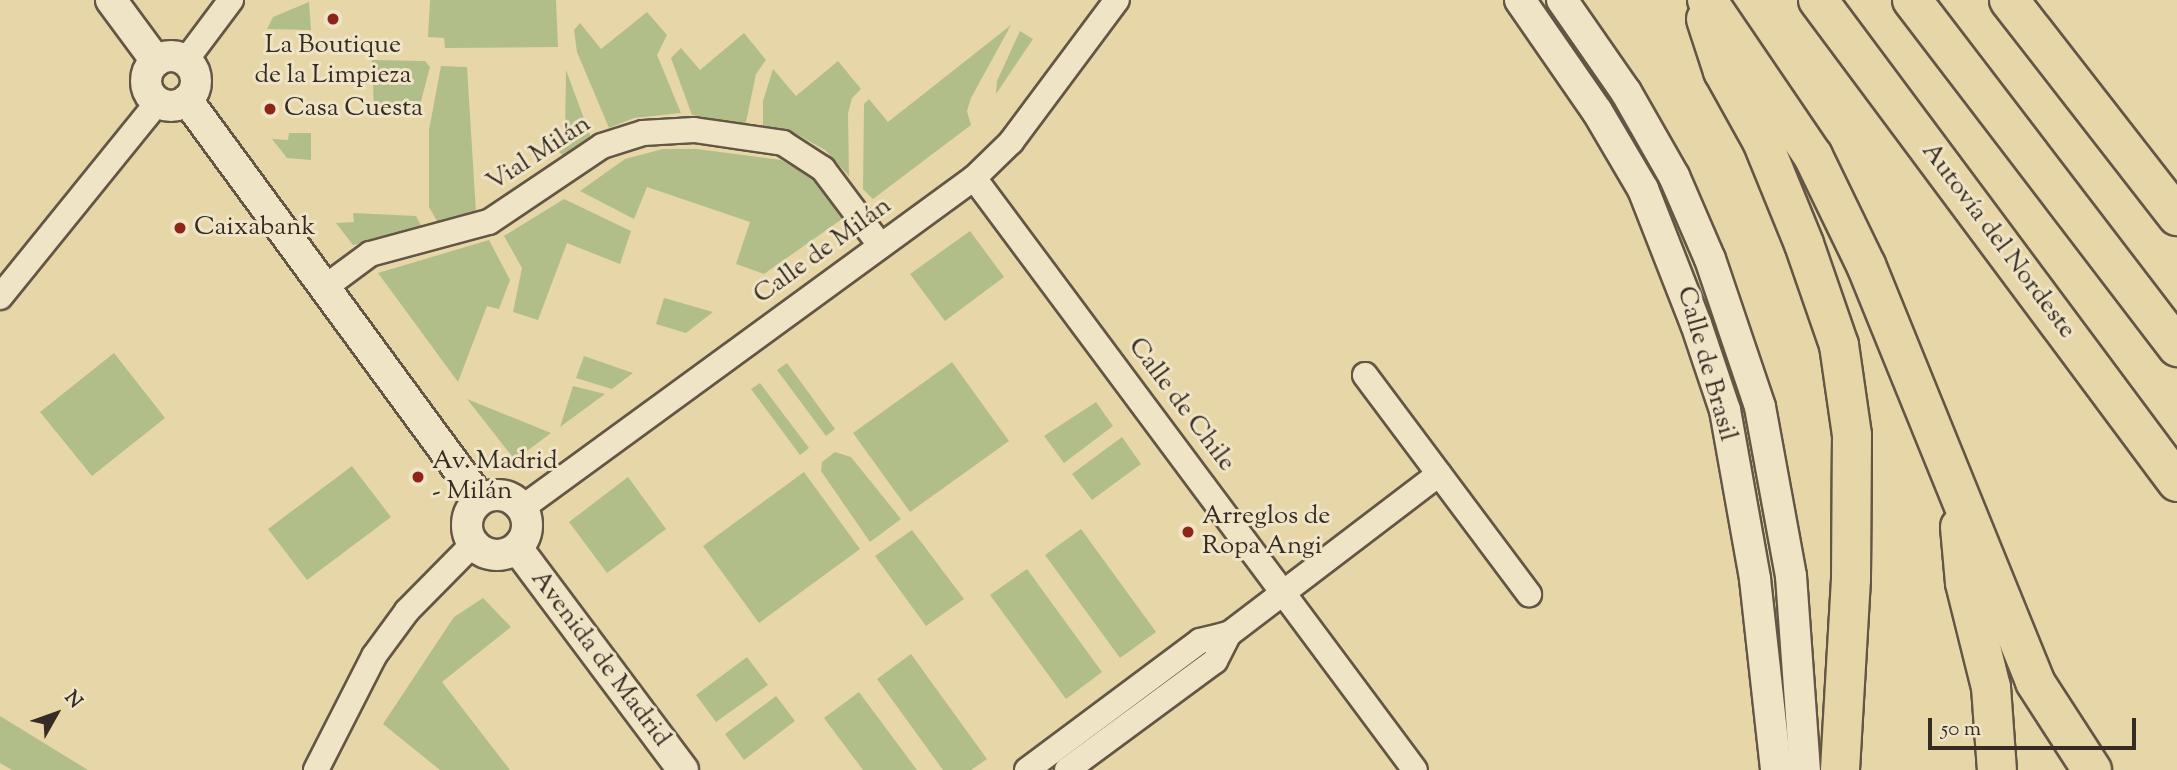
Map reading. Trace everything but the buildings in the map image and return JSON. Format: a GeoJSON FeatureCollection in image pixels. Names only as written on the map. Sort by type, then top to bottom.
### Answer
{"type":"FeatureCollection","features":[{"type":"Feature","properties":{"kind":"highway"},"geometry":{"type":"LineString","coordinates":[[1700,0],[1723,71],[1762,141],[1804,244],[1839,345],[1852,435],[1851,579],[1840,770]]}},
{"type":"Feature","properties":{"kind":"highway"},"geometry":{"type":"LineString","coordinates":[[1707,0],[1813,156],[1866,265],[2035,682],[2092,770]]}},
{"type":"Feature","properties":{"kind":"highway","name":"Autovía del Nordeste"},"geometry":{"type":"LineString","coordinates":[[1818,0],[2177,482]]}},
{"type":"Feature","properties":{"kind":"highway"},"geometry":{"type":"LineString","coordinates":[[1912,0],[2177,347]]}},
{"type":"Feature","properties":{"kind":"highway"},"geometry":{"type":"LineString","coordinates":[[2009,0],[2177,216]]}},
{"type":"Feature","properties":{"kind":"highway"},"geometry":{"type":"LineString","coordinates":[[1957,494],[1965,583],[1991,687],[1997,770]]}},
{"type":"Feature","properties":{"kind":"street"},"geometry":{"type":"LineString","coordinates":[[111,0],[156,61]]}},
{"type":"Feature","properties":{"kind":"street"},"geometry":{"type":"LineString","coordinates":[[186,60],[231,0]]}},
{"type":"Feature","properties":{"kind":"street","name":"Calle de Milán"},"geometry":{"type":"LineString","coordinates":[[522,508],[974,178],[1011,142],[1117,0]]}},
{"type":"Feature","properties":{"kind":"street","name":"Calle de Brasil"},"geometry":{"type":"LineString","coordinates":[[1520,0],[1597,111],[1643,189],[1696,324],[1725,411],[1755,579],[1776,770]]}},
{"type":"Feature","properties":{"kind":"street","name":"Calle de Brasil"},"geometry":{"type":"LineString","coordinates":[[1562,0],[1626,92],[1674,176],[1710,258],[1760,407],[1791,576],[1805,770]]}},
{"type":"Feature","properties":{"kind":"street"},"geometry":{"type":"LineString","coordinates":[[0,297],[173,101],[195,75],[186,60],[166,56],[156,61],[149,68],[146,87],[173,101],[324,288],[480,499]]}},
{"type":"Feature","properties":{"kind":"street","name":"Vial Milán"},"geometry":{"type":"LineString","coordinates":[[324,288],[370,254],[489,222],[602,146],[643,133],[694,130],[783,143],[823,169],[880,245]]}},
{"type":"Feature","properties":{"kind":"street","name":"Calle de Chile"},"geometry":{"type":"LineString","coordinates":[[974,178],[1415,770]]}},
{"type":"Feature","properties":{"kind":"street"},"geometry":{"type":"LineString","coordinates":[[1365,375],[1529,594]]}},
{"type":"Feature","properties":{"kind":"street"},"geometry":{"type":"LineString","coordinates":[[1027,770],[1200,641],[1229,634],[1439,474]]}},
{"type":"Feature","properties":{"kind":"street"},"geometry":{"type":"LineString","coordinates":[[503,495],[522,508],[527,529],[517,548],[494,556],[473,544],[467,520],[480,499],[503,495]]}},
{"type":"Feature","properties":{"kind":"street"},"geometry":{"type":"LineString","coordinates":[[316,770],[374,656],[407,611],[473,544]]}},
{"type":"Feature","properties":{"kind":"street","name":"Avenida de Madrid"},"geometry":{"type":"LineString","coordinates":[[517,548],[683,770]]}},
{"type":"Feature","properties":{"kind":"street"},"geometry":{"type":"LineString","coordinates":[[1067,770],[1215,661],[1229,634]]}},
{"type":"Feature","properties":{"kind":"green space"},"geometry":{"type":"Polygon","coordinates":[[[430,0],[556,0],[558,47],[445,48],[444,38],[428,37],[430,0]]]}},
{"type":"Feature","properties":{"kind":"green space"},"geometry":{"type":"Polygon","coordinates":[[[309,2],[311,30],[267,29],[273,17],[309,2]]]}},
{"type":"Feature","properties":{"kind":"green space"},"geometry":{"type":"Polygon","coordinates":[[[647,12],[667,35],[657,55],[681,113],[634,118],[609,128],[577,52],[574,30],[580,23],[601,49],[647,12]]]}},
{"type":"Feature","properties":{"kind":"green space"},"geometry":{"type":"Polygon","coordinates":[[[1011,25],[971,98],[967,111],[971,125],[873,199],[863,189],[864,104],[869,99],[888,122],[1011,25]]]}},
{"type":"Feature","properties":{"kind":"green space"},"geometry":{"type":"Polygon","coordinates":[[[1020,31],[1033,39],[996,94],[997,81],[1020,31]]]}},
{"type":"Feature","properties":{"kind":"green space"},"geometry":{"type":"Polygon","coordinates":[[[744,33],[766,60],[756,74],[745,127],[692,115],[671,58],[681,48],[700,70],[744,33]]]}},
{"type":"Feature","properties":{"kind":"green space"},"geometry":{"type":"Polygon","coordinates":[[[372,60],[425,61],[430,67],[419,109],[374,110],[372,60]]]}},
{"type":"Feature","properties":{"kind":"green space"},"geometry":{"type":"Polygon","coordinates":[[[838,61],[861,89],[852,98],[848,113],[849,176],[825,150],[798,135],[763,129],[763,101],[773,69],[796,96],[838,61]]]}},
{"type":"Feature","properties":{"kind":"green space"},"geometry":{"type":"Polygon","coordinates":[[[441,66],[467,67],[476,213],[438,223],[429,207],[429,130],[441,66]]]}},
{"type":"Feature","properties":{"kind":"green space"},"geometry":{"type":"Polygon","coordinates":[[[566,70],[592,140],[566,158],[557,150],[563,146],[558,138],[565,133],[566,70]]]}},
{"type":"Feature","properties":{"kind":"green space"},"geometry":{"type":"Polygon","coordinates":[[[289,133],[311,133],[311,160],[287,158],[272,139],[288,140],[289,133]]]}},
{"type":"Feature","properties":{"kind":"green space"},"geometry":{"type":"Polygon","coordinates":[[[663,149],[697,149],[781,160],[810,176],[842,219],[764,274],[736,264],[750,222],[647,187],[634,219],[580,191],[625,159],[663,149]]]}},
{"type":"Feature","properties":{"kind":"green space"},"geometry":{"type":"Polygon","coordinates":[[[564,199],[631,231],[620,264],[567,243],[538,320],[513,312],[522,268],[504,236],[564,199]]]}},
{"type":"Feature","properties":{"kind":"green space"},"geometry":{"type":"Polygon","coordinates":[[[353,213],[416,216],[423,229],[353,245],[336,223],[354,222],[353,213]]]}},
{"type":"Feature","properties":{"kind":"green space"},"geometry":{"type":"Polygon","coordinates":[[[970,231],[1004,277],[945,321],[910,274],[970,231]]]}},
{"type":"Feature","properties":{"kind":"green space"},"geometry":{"type":"Polygon","coordinates":[[[489,240],[510,280],[499,309],[487,306],[458,382],[378,273],[489,240]]]}},
{"type":"Feature","properties":{"kind":"green space"},"geometry":{"type":"Polygon","coordinates":[[[664,298],[713,312],[686,333],[656,324],[664,298]]]}},
{"type":"Feature","properties":{"kind":"green space"},"geometry":{"type":"Polygon","coordinates":[[[114,353],[165,418],[92,476],[40,412],[114,353]]]}},
{"type":"Feature","properties":{"kind":"green space"},"geometry":{"type":"Polygon","coordinates":[[[584,356],[633,373],[612,389],[576,378],[584,356]]]}},
{"type":"Feature","properties":{"kind":"green space"},"geometry":{"type":"Polygon","coordinates":[[[952,362],[1009,441],[910,512],[853,433],[952,362]]]}},
{"type":"Feature","properties":{"kind":"green space"},"geometry":{"type":"Polygon","coordinates":[[[787,363],[835,429],[826,436],[777,370],[787,363]]]}},
{"type":"Feature","properties":{"kind":"green space"},"geometry":{"type":"Polygon","coordinates":[[[760,383],[809,448],[800,455],[751,389],[760,383]]]}},
{"type":"Feature","properties":{"kind":"green space"},"geometry":{"type":"Polygon","coordinates":[[[573,386],[605,394],[560,427],[573,386]]]}},
{"type":"Feature","properties":{"kind":"green space"},"geometry":{"type":"Polygon","coordinates":[[[467,399],[551,433],[515,460],[467,399]]]}},
{"type":"Feature","properties":{"kind":"green space"},"geometry":{"type":"Polygon","coordinates":[[[1096,402],[1113,426],[1064,463],[1044,436],[1096,402]]]}},
{"type":"Feature","properties":{"kind":"green space"},"geometry":{"type":"Polygon","coordinates":[[[1122,437],[1141,464],[1092,500],[1072,474],[1122,437]]]}},
{"type":"Feature","properties":{"kind":"green space"},"geometry":{"type":"Polygon","coordinates":[[[835,452],[851,457],[901,519],[870,542],[821,471],[822,462],[835,452]]]}},
{"type":"Feature","properties":{"kind":"green space"},"geometry":{"type":"Polygon","coordinates":[[[352,466],[391,517],[307,580],[268,529],[352,466]]]}},
{"type":"Feature","properties":{"kind":"green space"},"geometry":{"type":"Polygon","coordinates":[[[804,472],[860,549],[759,623],[703,546],[804,472]]]}},
{"type":"Feature","properties":{"kind":"green space"},"geometry":{"type":"Polygon","coordinates":[[[628,477],[666,529],[607,573],[569,522],[628,477]]]}},
{"type":"Feature","properties":{"kind":"green space"},"geometry":{"type":"Polygon","coordinates":[[[1081,529],[1156,632],[1120,658],[1045,555],[1081,529]]]}},
{"type":"Feature","properties":{"kind":"green space"},"geometry":{"type":"Polygon","coordinates":[[[912,530],[964,599],[926,626],[875,556],[912,530]]]}},
{"type":"Feature","properties":{"kind":"green space"},"geometry":{"type":"Polygon","coordinates":[[[1027,569],[1102,672],[1066,699],[990,595],[1027,569]]]}},
{"type":"Feature","properties":{"kind":"green space"},"geometry":{"type":"Polygon","coordinates":[[[483,598],[511,627],[442,682],[510,770],[440,770],[383,724],[454,617],[483,598]]]}},
{"type":"Feature","properties":{"kind":"green space"},"geometry":{"type":"Polygon","coordinates":[[[911,654],[987,759],[971,770],[943,770],[877,679],[911,654]]]}},
{"type":"Feature","properties":{"kind":"green space"},"geometry":{"type":"Polygon","coordinates":[[[747,657],[768,685],[716,722],[696,695],[747,657]]]}},
{"type":"Feature","properties":{"kind":"green space"},"geometry":{"type":"Polygon","coordinates":[[[859,692],[917,770],[863,770],[824,718],[859,692]]]}},
{"type":"Feature","properties":{"kind":"green space"},"geometry":{"type":"Polygon","coordinates":[[[776,696],[795,721],[744,760],[725,734],[776,696]]]}},
{"type":"Feature","properties":{"kind":"green space"},"geometry":{"type":"Polygon","coordinates":[[[0,716],[88,770],[12,770],[0,763],[0,716]]]}},
{"type":"Feature","properties":{"kind":"place","name":"La Boutique de la Limpieza"},"geometry":{"type":"Point","coordinates":[333,19]}},
{"type":"Feature","properties":{"kind":"place","name":"Casa Cuesta"},"geometry":{"type":"Point","coordinates":[270,109]}},
{"type":"Feature","properties":{"kind":"place","name":"Caixabank"},"geometry":{"type":"Point","coordinates":[180,228]}},
{"type":"Feature","properties":{"kind":"place","name":"Av. Madrid - Milán"},"geometry":{"type":"Point","coordinates":[418,477]}},
{"type":"Feature","properties":{"kind":"place","name":"Arreglos de Ropa Angi"},"geometry":{"type":"Point","coordinates":[1188,532]}}]}
